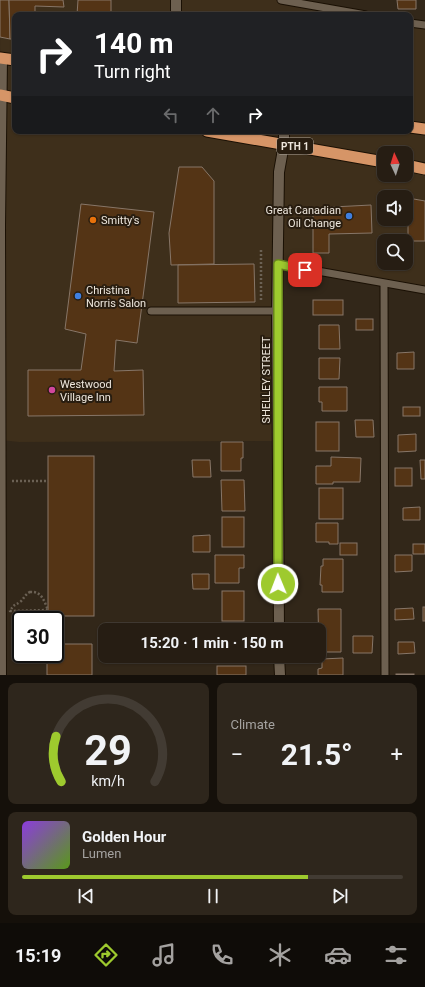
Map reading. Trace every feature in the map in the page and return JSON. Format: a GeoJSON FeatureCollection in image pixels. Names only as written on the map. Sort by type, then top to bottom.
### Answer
{"type":"FeatureCollection","features":[{"type":"Feature","properties":{"kind":"highway"},"geometry":{"type":"LineString","coordinates":[[1,58],[12,60]]}},
{"type":"Feature","properties":{"kind":"highway"},"geometry":{"type":"LineString","coordinates":[[0,95],[12,97]]}},
{"type":"Feature","properties":{"kind":"highway"},"geometry":{"type":"LineString","coordinates":[[413,127],[425,129]]}},
{"type":"Feature","properties":{"kind":"highway","name":"PTH 1"},"geometry":{"type":"LineString","coordinates":[[225,134],[377,161]]}},
{"type":"Feature","properties":{"kind":"highway"},"geometry":{"type":"LineString","coordinates":[[413,166],[425,169]]}},
{"type":"Feature","properties":{"kind":"street"},"geometry":{"type":"LineString","coordinates":[[176,0],[176,12]]}},
{"type":"Feature","properties":{"kind":"street"},"geometry":{"type":"LineString","coordinates":[[1,58],[2,675]]}},
{"type":"Feature","properties":{"kind":"street","name":"SHELLEY STREET"},"geometry":{"type":"LineString","coordinates":[[279,623],[278,264],[279,172],[284,144],[284,134]]}},
{"type":"Feature","properties":{"kind":"street"},"geometry":{"type":"LineString","coordinates":[[279,663],[280,675]]}},
{"type":"Feature","properties":{"kind":"lane"},"geometry":{"type":"LineString","coordinates":[[281,0],[349,12]]}},
{"type":"Feature","properties":{"kind":"lane"},"geometry":{"type":"LineString","coordinates":[[413,23],[425,25]]}},
{"type":"Feature","properties":{"kind":"lane"},"geometry":{"type":"LineString","coordinates":[[278,264],[384,284],[425,290]]}},
{"type":"Feature","properties":{"kind":"lane"},"geometry":{"type":"LineString","coordinates":[[384,284],[385,675]]}},
{"type":"Feature","properties":{"kind":"lane"},"geometry":{"type":"LineString","coordinates":[[151,311],[278,311]]}},
{"type":"Feature","properties":{"kind":"path"},"geometry":{"type":"LineString","coordinates":[[261,250],[262,311]]}},
{"type":"Feature","properties":{"kind":"path"},"geometry":{"type":"LineString","coordinates":[[9,481],[48,481]]}},
{"type":"Feature","properties":{"kind":"path"},"geometry":{"type":"LineString","coordinates":[[35,592],[42,596],[48,610],[33,610],[10,611],[14,604],[22,600],[27,593],[35,592]]}},
{"type":"Feature","properties":{"kind":"shaded area"},"geometry":{"type":"Polygon","coordinates":[[[0,0],[281,0],[349,12],[12,12],[12,134],[413,134],[413,23],[425,25],[425,290],[278,264],[278,441],[19,442],[1,440],[0,0]]]}},
{"type":"Feature","properties":{"kind":"building"},"geometry":{"type":"Polygon","coordinates":[[[0,0],[9,0],[10,39],[0,37],[0,0]]]}},
{"type":"Feature","properties":{"kind":"building"},"geometry":{"type":"Polygon","coordinates":[[[9,0],[63,0],[64,7],[35,6],[35,12],[12,12],[12,39],[10,39],[9,0]]]}},
{"type":"Feature","properties":{"kind":"building"},"geometry":{"type":"Polygon","coordinates":[[[78,0],[111,0],[111,12],[77,12],[78,0]]]}},
{"type":"Feature","properties":{"kind":"building"},"geometry":{"type":"Polygon","coordinates":[[[397,0],[416,0],[416,9],[398,9],[397,0]]]}},
{"type":"Feature","properties":{"kind":"building"},"geometry":{"type":"Polygon","coordinates":[[[179,167],[202,167],[214,181],[214,264],[171,265],[169,233],[179,167]]]}},
{"type":"Feature","properties":{"kind":"building"},"geometry":{"type":"Polygon","coordinates":[[[413,199],[425,201],[425,241],[413,241],[413,234],[408,234],[408,226],[413,226],[413,199]]]}},
{"type":"Feature","properties":{"kind":"building"},"geometry":{"type":"Polygon","coordinates":[[[81,204],[154,212],[137,343],[116,340],[114,371],[143,370],[144,415],[28,416],[28,370],[81,370],[86,334],[65,329],[81,204]]]}},
{"type":"Feature","properties":{"kind":"building"},"geometry":{"type":"Polygon","coordinates":[[[371,205],[372,233],[329,234],[329,253],[313,253],[313,208],[371,205]]]}},
{"type":"Feature","properties":{"kind":"building"},"geometry":{"type":"Polygon","coordinates":[[[254,264],[255,302],[178,303],[178,265],[254,264]]]}},
{"type":"Feature","properties":{"kind":"building"},"geometry":{"type":"Polygon","coordinates":[[[313,300],[343,300],[343,315],[313,315],[313,300]]]}},
{"type":"Feature","properties":{"kind":"building"},"geometry":{"type":"Polygon","coordinates":[[[356,319],[373,319],[373,330],[356,330],[356,319]]]}},
{"type":"Feature","properties":{"kind":"building"},"geometry":{"type":"Polygon","coordinates":[[[319,325],[339,325],[340,349],[319,349],[319,325]]]}},
{"type":"Feature","properties":{"kind":"building"},"geometry":{"type":"Polygon","coordinates":[[[414,352],[414,369],[397,369],[397,353],[414,352]]]}},
{"type":"Feature","properties":{"kind":"building"},"geometry":{"type":"Polygon","coordinates":[[[319,358],[340,358],[339,379],[319,379],[319,358]]]}},
{"type":"Feature","properties":{"kind":"building"},"geometry":{"type":"Polygon","coordinates":[[[319,387],[347,387],[347,411],[322,411],[322,402],[319,402],[319,387]]]}},
{"type":"Feature","properties":{"kind":"building"},"geometry":{"type":"Polygon","coordinates":[[[403,407],[420,407],[420,416],[403,416],[403,407]]]}},
{"type":"Feature","properties":{"kind":"building"},"geometry":{"type":"Polygon","coordinates":[[[355,420],[373,420],[374,437],[356,437],[355,420]]]}},
{"type":"Feature","properties":{"kind":"building"},"geometry":{"type":"Polygon","coordinates":[[[316,422],[339,422],[339,451],[316,451],[316,422]]]}},
{"type":"Feature","properties":{"kind":"building"},"geometry":{"type":"Polygon","coordinates":[[[416,434],[416,451],[398,452],[398,435],[416,434]]]}},
{"type":"Feature","properties":{"kind":"building"},"geometry":{"type":"Polygon","coordinates":[[[221,442],[243,442],[241,471],[221,471],[221,442]]]}},
{"type":"Feature","properties":{"kind":"building"},"geometry":{"type":"Polygon","coordinates":[[[48,456],[94,456],[94,616],[64,616],[64,611],[48,611],[48,456]]]}},
{"type":"Feature","properties":{"kind":"building"},"geometry":{"type":"Polygon","coordinates":[[[331,457],[361,458],[360,482],[333,482],[333,484],[316,484],[316,466],[331,466],[331,457]]]}},
{"type":"Feature","properties":{"kind":"building"},"geometry":{"type":"Polygon","coordinates":[[[192,460],[210,460],[211,477],[193,477],[192,460]]]}},
{"type":"Feature","properties":{"kind":"building"},"geometry":{"type":"Polygon","coordinates":[[[420,460],[425,460],[425,479],[421,479],[420,460]]]}},
{"type":"Feature","properties":{"kind":"building"},"geometry":{"type":"Polygon","coordinates":[[[395,468],[412,468],[412,486],[395,486],[395,468]]]}},
{"type":"Feature","properties":{"kind":"building"},"geometry":{"type":"Polygon","coordinates":[[[221,480],[244,480],[245,511],[222,511],[221,480]]]}},
{"type":"Feature","properties":{"kind":"building"},"geometry":{"type":"Polygon","coordinates":[[[319,488],[343,488],[343,519],[319,519],[319,488]]]}},
{"type":"Feature","properties":{"kind":"building"},"geometry":{"type":"Polygon","coordinates":[[[420,507],[420,520],[403,520],[403,508],[420,507]]]}},
{"type":"Feature","properties":{"kind":"building"},"geometry":{"type":"Polygon","coordinates":[[[222,517],[244,517],[244,547],[222,547],[222,517]]]}},
{"type":"Feature","properties":{"kind":"building"},"geometry":{"type":"Polygon","coordinates":[[[316,523],[338,523],[338,544],[316,542],[316,523]]]}},
{"type":"Feature","properties":{"kind":"building"},"geometry":{"type":"Polygon","coordinates":[[[210,535],[210,552],[193,552],[193,536],[210,535]]]}},
{"type":"Feature","properties":{"kind":"building"},"geometry":{"type":"Polygon","coordinates":[[[340,543],[357,543],[357,555],[340,555],[340,543]]]}},
{"type":"Feature","properties":{"kind":"building"},"geometry":{"type":"Polygon","coordinates":[[[413,544],[425,544],[425,554],[413,554],[413,544]]]}},
{"type":"Feature","properties":{"kind":"building"},"geometry":{"type":"Polygon","coordinates":[[[215,555],[244,555],[244,568],[239,568],[239,583],[215,583],[215,555]]]}},
{"type":"Feature","properties":{"kind":"building"},"geometry":{"type":"Polygon","coordinates":[[[395,555],[412,555],[412,571],[395,572],[395,555]]]}},
{"type":"Feature","properties":{"kind":"building"},"geometry":{"type":"Polygon","coordinates":[[[323,559],[343,559],[343,592],[322,592],[322,585],[320,585],[323,559]]]}},
{"type":"Feature","properties":{"kind":"building"},"geometry":{"type":"Polygon","coordinates":[[[192,574],[209,574],[209,589],[193,589],[192,574]]]}},
{"type":"Feature","properties":{"kind":"building"},"geometry":{"type":"Polygon","coordinates":[[[222,591],[244,591],[244,621],[222,621],[222,591]]]}},
{"type":"Feature","properties":{"kind":"building"},"geometry":{"type":"Polygon","coordinates":[[[423,607],[425,607],[425,621],[423,621],[423,607]]]}},
{"type":"Feature","properties":{"kind":"building"},"geometry":{"type":"Polygon","coordinates":[[[413,608],[414,619],[395,620],[395,609],[413,608]]]}},
{"type":"Feature","properties":{"kind":"building"},"geometry":{"type":"Polygon","coordinates":[[[318,609],[341,609],[341,652],[326,652],[326,623],[318,623],[318,609]]]}},
{"type":"Feature","properties":{"kind":"building"},"geometry":{"type":"Polygon","coordinates":[[[353,636],[373,636],[372,653],[353,653],[353,636]]]}},
{"type":"Feature","properties":{"kind":"building"},"geometry":{"type":"Polygon","coordinates":[[[398,642],[414,642],[415,653],[398,654],[398,642]]]}},
{"type":"Feature","properties":{"kind":"building"},"geometry":{"type":"Polygon","coordinates":[[[64,644],[92,644],[92,675],[47,675],[47,663],[64,663],[64,644]]]}},
{"type":"Feature","properties":{"kind":"building"},"geometry":{"type":"Polygon","coordinates":[[[343,658],[343,675],[318,675],[318,669],[322,668],[322,663],[326,663],[326,659],[343,658]]]}},
{"type":"Feature","properties":{"kind":"building"},"geometry":{"type":"Polygon","coordinates":[[[217,666],[246,666],[246,675],[217,675],[217,666]]]}},
{"type":"Feature","properties":{"kind":"building"},"geometry":{"type":"Polygon","coordinates":[[[414,674],[414,675],[396,675],[414,674]]]}},
{"type":"Feature","properties":{"kind":"place","name":"Great Canadian Oil Change"},"geometry":{"type":"Point","coordinates":[349,216]}},
{"type":"Feature","properties":{"kind":"place","name":"Smitty's"},"geometry":{"type":"Point","coordinates":[93,220]}},
{"type":"Feature","properties":{"kind":"place","name":"Christina Norris Salon"},"geometry":{"type":"Point","coordinates":[78,296]}},
{"type":"Feature","properties":{"kind":"place","name":"Westwood Village Inn"},"geometry":{"type":"Point","coordinates":[52,390]}},
{"type":"Feature","properties":{"kind":"route"},"geometry":{"type":"LineString","coordinates":[[278,584],[278,264],[305,270]]}}]}
